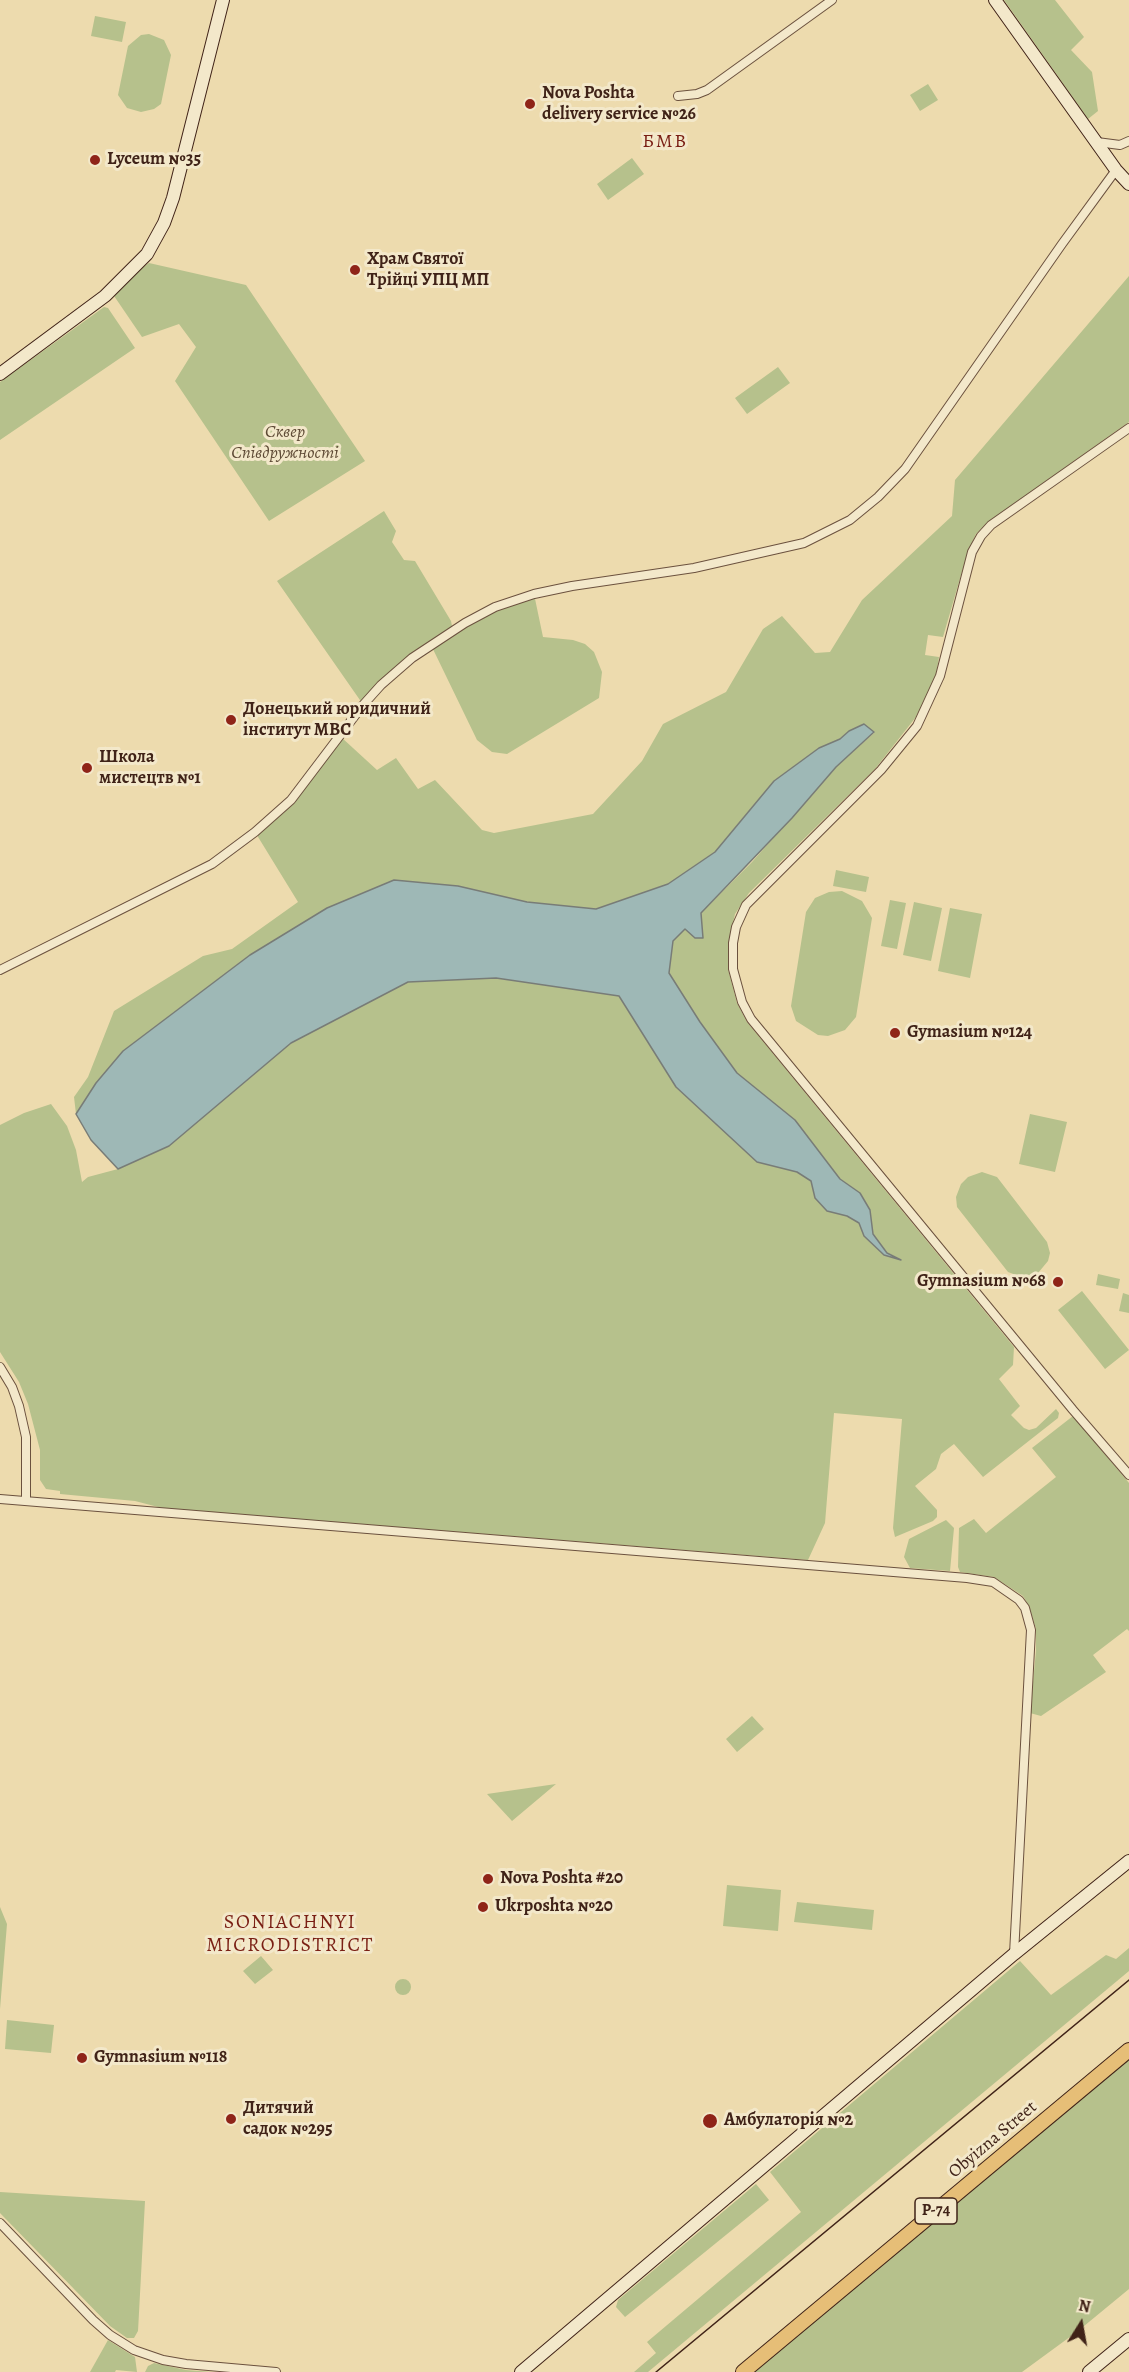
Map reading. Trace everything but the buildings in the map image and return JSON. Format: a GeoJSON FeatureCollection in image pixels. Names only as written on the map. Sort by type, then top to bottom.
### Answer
{"type":"FeatureCollection","features":[{"type":"Feature","properties":{"kind":"main road","name":"Obyizna Street"},"geometry":{"type":"LineString","coordinates":[[743,2372],[1129,2050]]}},
{"type":"Feature","properties":{"kind":"street"},"geometry":{"type":"LineString","coordinates":[[0,374],[105,296],[147,254],[164,223],[173,198],[223,0]]}},
{"type":"Feature","properties":{"kind":"street"},"geometry":{"type":"LineString","coordinates":[[678,96],[698,94],[706,90],[832,0]]}},
{"type":"Feature","properties":{"kind":"street"},"geometry":{"type":"LineString","coordinates":[[995,0],[1116,170],[1129,184]]}},
{"type":"Feature","properties":{"kind":"street"},"geometry":{"type":"LineString","coordinates":[[1097,142],[1120,145],[1129,141]]}},
{"type":"Feature","properties":{"kind":"street"},"geometry":{"type":"LineString","coordinates":[[0,970],[212,864],[255,832],[291,800],[363,705],[381,686],[412,658],[465,622],[495,607],[534,594],[572,586],[694,568],[804,543],[850,520],[878,497],[910,463],[1116,170]]}},
{"type":"Feature","properties":{"kind":"street"},"geometry":{"type":"LineString","coordinates":[[1129,428],[991,525],[981,536],[972,552],[940,676],[917,726],[881,770],[746,905],[736,927],[733,943],[733,969],[742,1002],[751,1019],[1080,1419],[1129,1475]]}},
{"type":"Feature","properties":{"kind":"street"},"geometry":{"type":"LineString","coordinates":[[0,1367],[12,1387],[26,1437],[26,1500]]}},
{"type":"Feature","properties":{"kind":"street"},"geometry":{"type":"LineString","coordinates":[[0,1499],[967,1578],[993,1582],[1019,1600],[1025,1608],[1031,1630],[1014,1954]]}},
{"type":"Feature","properties":{"kind":"street"},"geometry":{"type":"LineString","coordinates":[[521,2372],[1014,1954],[1129,1861]]}},
{"type":"Feature","properties":{"kind":"street"},"geometry":{"type":"LineString","coordinates":[[0,2223],[93,2320],[110,2335],[134,2350],[186,2364],[276,2372]]}},
{"type":"Feature","properties":{"kind":"street"},"geometry":{"type":"LineString","coordinates":[[1089,2372],[1129,2339]]}},
{"type":"Feature","properties":{"kind":"green space"},"geometry":{"type":"Polygon","coordinates":[[[1004,0],[1055,0],[1084,37],[1071,50],[1092,72],[1098,111],[1088,119],[1004,0]]]}},
{"type":"Feature","properties":{"kind":"green space"},"geometry":{"type":"Polygon","coordinates":[[[95,16],[126,22],[122,42],[91,36],[95,16]]]}},
{"type":"Feature","properties":{"kind":"green space"},"geometry":{"type":"Polygon","coordinates":[[[149,34],[164,40],[171,55],[161,104],[154,109],[141,112],[127,108],[118,95],[128,46],[141,35],[149,34]]]}},
{"type":"Feature","properties":{"kind":"green space"},"geometry":{"type":"Polygon","coordinates":[[[928,84],[938,100],[920,111],[910,95],[928,84]]]}},
{"type":"Feature","properties":{"kind":"green space"},"geometry":{"type":"Polygon","coordinates":[[[632,158],[644,174],[608,200],[597,184],[632,158]]]}},
{"type":"Feature","properties":{"kind":"green space","name":"Сквер Співдружності"},"geometry":{"type":"Polygon","coordinates":[[[149,263],[246,285],[365,461],[269,521],[175,381],[196,347],[179,324],[142,337],[110,290],[149,263]]]}},
{"type":"Feature","properties":{"kind":"green space"},"geometry":{"type":"Polygon","coordinates":[[[1129,276],[1129,422],[988,522],[976,534],[968,551],[943,637],[928,635],[925,655],[939,657],[936,676],[916,717],[875,769],[749,893],[735,914],[729,942],[728,969],[737,1003],[747,1022],[1014,1347],[1013,1365],[999,1379],[1020,1406],[1011,1415],[1029,1430],[1036,1428],[1056,1409],[1059,1413],[1058,1418],[983,1477],[954,1444],[941,1454],[936,1469],[915,1486],[937,1510],[937,1517],[933,1521],[895,1537],[893,1528],[902,1419],[834,1413],[825,1523],[808,1560],[162,1508],[135,1501],[60,1494],[60,1491],[46,1489],[40,1480],[40,1450],[28,1404],[19,1382],[0,1352],[0,1125],[24,1113],[51,1104],[67,1126],[76,1150],[82,1182],[88,1177],[118,1169],[236,1088],[291,1043],[408,982],[496,978],[619,996],[676,1087],[757,1162],[797,1172],[811,1181],[815,1198],[827,1211],[847,1216],[859,1223],[864,1236],[884,1255],[898,1258],[887,1253],[873,1234],[870,1210],[860,1193],[840,1179],[795,1120],[737,1073],[700,1022],[669,973],[673,941],[752,862],[836,767],[874,733],[849,731],[840,739],[819,748],[774,781],[715,852],[668,884],[596,909],[527,902],[394,880],[327,908],[250,955],[123,1051],[96,1083],[76,1114],[74,1097],[88,1077],[114,1011],[203,956],[232,949],[298,902],[255,832],[275,817],[341,737],[377,770],[396,758],[418,789],[435,780],[482,830],[494,833],[593,814],[642,761],[663,724],[726,692],[763,629],[782,616],[815,653],[830,652],[862,600],[952,516],[955,480],[1129,276]]]}},
{"type":"Feature","properties":{"kind":"green space"},"geometry":{"type":"Polygon","coordinates":[[[104,307],[108,308],[135,348],[0,440],[0,382],[104,307]]]}},
{"type":"Feature","properties":{"kind":"green space"},"geometry":{"type":"Polygon","coordinates":[[[778,367],[790,383],[747,414],[735,398],[778,367]]]}},
{"type":"Feature","properties":{"kind":"green space"},"geometry":{"type":"Polygon","coordinates":[[[384,511],[396,531],[392,542],[404,560],[415,561],[452,626],[449,631],[362,703],[277,581],[384,511]]]}},
{"type":"Feature","properties":{"kind":"green space"},"geometry":{"type":"Polygon","coordinates":[[[534,594],[543,637],[573,640],[585,644],[594,652],[602,672],[599,698],[507,754],[492,752],[477,740],[431,645],[465,623],[534,594]]]}},
{"type":"Feature","properties":{"kind":"green space"},"geometry":{"type":"Polygon","coordinates":[[[836,870],[869,877],[866,892],[833,886],[836,870]]]}},
{"type":"Feature","properties":{"kind":"green space"},"geometry":{"type":"Polygon","coordinates":[[[842,891],[862,901],[872,918],[856,1017],[845,1030],[828,1036],[818,1035],[796,1021],[791,1006],[806,912],[815,898],[829,892],[842,891]]]}},
{"type":"Feature","properties":{"kind":"green space"},"geometry":{"type":"Polygon","coordinates":[[[890,900],[906,903],[897,949],[881,946],[890,900]]]}},
{"type":"Feature","properties":{"kind":"green space"},"geometry":{"type":"Polygon","coordinates":[[[914,902],[942,908],[931,961],[903,955],[914,902]]]}},
{"type":"Feature","properties":{"kind":"green space"},"geometry":{"type":"Polygon","coordinates":[[[950,908],[982,914],[970,978],[938,971],[950,908]]]}},
{"type":"Feature","properties":{"kind":"green space"},"geometry":{"type":"Polygon","coordinates":[[[1030,1114],[1067,1122],[1055,1172],[1019,1164],[1030,1114]]]}},
{"type":"Feature","properties":{"kind":"green space"},"geometry":{"type":"Polygon","coordinates":[[[982,1172],[997,1177],[1047,1242],[1050,1253],[1048,1261],[1038,1273],[1024,1278],[1008,1272],[957,1207],[956,1197],[961,1184],[968,1177],[982,1172]]]}},
{"type":"Feature","properties":{"kind":"green space"},"geometry":{"type":"Polygon","coordinates":[[[1098,1274],[1120,1279],[1118,1289],[1096,1285],[1098,1274]]]}},
{"type":"Feature","properties":{"kind":"green space"},"geometry":{"type":"Polygon","coordinates":[[[1082,1291],[1129,1350],[1105,1369],[1058,1310],[1082,1291]]]}},
{"type":"Feature","properties":{"kind":"green space"},"geometry":{"type":"Polygon","coordinates":[[[1123,1293],[1129,1295],[1129,1313],[1119,1311],[1123,1293]]]}},
{"type":"Feature","properties":{"kind":"green space"},"geometry":{"type":"Polygon","coordinates":[[[1073,1416],[1129,1483],[1129,1631],[1127,1629],[1093,1655],[1106,1672],[1041,1716],[1030,1713],[1036,1629],[1029,1606],[1023,1596],[994,1577],[960,1572],[958,1567],[959,1528],[974,1519],[986,1533],[1056,1477],[1032,1448],[1073,1416]]]}},
{"type":"Feature","properties":{"kind":"green space"},"geometry":{"type":"Polygon","coordinates":[[[946,1520],[954,1528],[950,1571],[910,1568],[904,1557],[909,1539],[946,1520]]]}},
{"type":"Feature","properties":{"kind":"green space"},"geometry":{"type":"Polygon","coordinates":[[[752,1716],[764,1729],[737,1752],[726,1739],[752,1716]]]}},
{"type":"Feature","properties":{"kind":"green space"},"geometry":{"type":"Polygon","coordinates":[[[556,1784],[512,1821],[487,1794],[556,1784]]]}},
{"type":"Feature","properties":{"kind":"green space"},"geometry":{"type":"Polygon","coordinates":[[[727,1885],[781,1890],[778,1931],[723,1926],[727,1885]]]}},
{"type":"Feature","properties":{"kind":"green space"},"geometry":{"type":"Polygon","coordinates":[[[797,1902],[874,1910],[872,1930],[794,1922],[797,1902]]]}},
{"type":"Feature","properties":{"kind":"green space"},"geometry":{"type":"Polygon","coordinates":[[[0,1907],[7,1924],[0,2009],[0,1907]]]}},
{"type":"Feature","properties":{"kind":"green space"},"geometry":{"type":"Polygon","coordinates":[[[1129,1948],[1129,1971],[648,2372],[634,2372],[656,2353],[647,2342],[801,2212],[770,2172],[1020,1961],[1051,1995],[1106,1955],[1116,1959],[1129,1948]]]}},
{"type":"Feature","properties":{"kind":"green space"},"geometry":{"type":"Polygon","coordinates":[[[261,1956],[273,1970],[255,1984],[243,1971],[261,1956]]]}},
{"type":"Feature","properties":{"kind":"green space"},"geometry":{"type":"Polygon","coordinates":[[[403,1979],[409,1981],[411,1987],[409,1993],[403,1995],[397,1993],[395,1987],[397,1981],[403,1979]]]}},
{"type":"Feature","properties":{"kind":"green space"},"geometry":{"type":"Polygon","coordinates":[[[7,2020],[54,2025],[51,2053],[5,2049],[7,2020]]]}},
{"type":"Feature","properties":{"kind":"green space"},"geometry":{"type":"Polygon","coordinates":[[[1129,2050],[1129,2289],[1078,2331],[1022,2372],[743,2372],[1129,2050]]]}},
{"type":"Feature","properties":{"kind":"green space"},"geometry":{"type":"Polygon","coordinates":[[[756,2184],[769,2200],[625,2317],[616,2307],[618,2300],[756,2184]]]}},
{"type":"Feature","properties":{"kind":"green space"},"geometry":{"type":"Polygon","coordinates":[[[0,2192],[145,2201],[138,2331],[134,2338],[127,2338],[110,2326],[0,2213],[0,2192]]]}},
{"type":"Feature","properties":{"kind":"green space"},"geometry":{"type":"Polygon","coordinates":[[[108,2340],[135,2357],[137,2372],[116,2370],[115,2372],[90,2372],[108,2340]]]}},
{"type":"Feature","properties":{"kind":"green space"},"geometry":{"type":"Polygon","coordinates":[[[154,2363],[186,2370],[212,2372],[145,2372],[148,2366],[154,2363]]]}},
{"type":"Feature","properties":{"kind":"water"},"geometry":{"type":"Polygon","coordinates":[[[864,724],[874,732],[836,767],[792,818],[701,913],[703,938],[695,938],[685,929],[673,941],[669,973],[700,1022],[737,1073],[795,1120],[840,1179],[860,1193],[870,1210],[873,1234],[887,1253],[901,1260],[884,1255],[864,1236],[859,1223],[847,1216],[827,1211],[815,1198],[811,1181],[797,1172],[757,1162],[676,1087],[619,996],[496,978],[408,982],[291,1043],[169,1146],[118,1169],[91,1140],[76,1114],[96,1083],[123,1051],[250,955],[327,908],[394,880],[458,886],[527,902],[596,909],[668,884],[715,852],[774,781],[819,748],[840,739],[849,731],[864,724]]]}},
{"type":"Feature","properties":{"kind":"tram line"},"geometry":{"type":"LineString","coordinates":[[656,2372],[1129,1980]]}},
{"type":"Feature","properties":{"kind":"place","name":"Nova Poshta delivery service №26"},"geometry":{"type":"Point","coordinates":[530,104]}},
{"type":"Feature","properties":{"kind":"place","name":"Lyceum №35"},"geometry":{"type":"Point","coordinates":[95,160]}},
{"type":"Feature","properties":{"kind":"place","name":"Храм Святої Трійці УПЦ МП"},"geometry":{"type":"Point","coordinates":[355,270]}},
{"type":"Feature","properties":{"kind":"place","name":"Донецький юридичний інститут МВС"},"geometry":{"type":"Point","coordinates":[231,720]}},
{"type":"Feature","properties":{"kind":"place","name":"Школа мистецтв №1"},"geometry":{"type":"Point","coordinates":[87,768]}},
{"type":"Feature","properties":{"kind":"place","name":"Gymasium №124"},"geometry":{"type":"Point","coordinates":[895,1033]}},
{"type":"Feature","properties":{"kind":"place","name":"Gymnasium №68"},"geometry":{"type":"Point","coordinates":[1058,1282]}},
{"type":"Feature","properties":{"kind":"place","name":"Nova Poshta #20"},"geometry":{"type":"Point","coordinates":[488,1879]}},
{"type":"Feature","properties":{"kind":"place","name":"Ukrposhta №20"},"geometry":{"type":"Point","coordinates":[483,1907]}},
{"type":"Feature","properties":{"kind":"place","name":"Gymnasium №118"},"geometry":{"type":"Point","coordinates":[82,2058]}},
{"type":"Feature","properties":{"kind":"place","name":"Дитячий садок №295"},"geometry":{"type":"Point","coordinates":[231,2119]}},
{"type":"Feature","properties":{"kind":"place","name":"Амбулаторія №2"},"geometry":{"type":"Point","coordinates":[710,2121]}},
{"type":"Feature","properties":{"kind":"district","name":"БМВ"},"geometry":{"type":"Point","coordinates":[665,142]}},
{"type":"Feature","properties":{"kind":"district","name":"SONIACHNYI MICRODISTRICT"},"geometry":{"type":"Point","coordinates":[290,1934]}}]}
